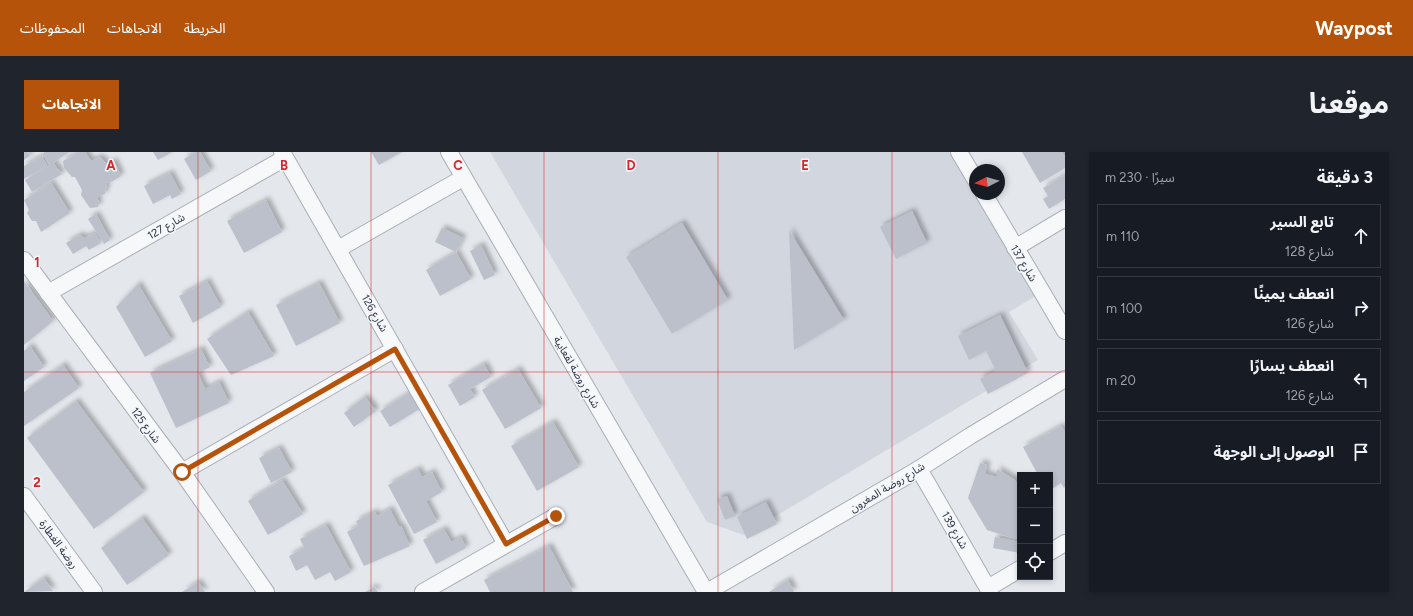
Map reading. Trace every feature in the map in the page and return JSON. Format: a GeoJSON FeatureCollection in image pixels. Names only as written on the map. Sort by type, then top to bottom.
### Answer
{"type":"FeatureCollection","features":[{"type":"Feature","properties":{"kind":"street","name":"شارع روضة لقعابية"},"geometry":{"type":"LineString","coordinates":[[448,152],[706,592]]}},
{"type":"Feature","properties":{"kind":"street"},"geometry":{"type":"LineString","coordinates":[[959,152],[969,169]]}},
{"type":"Feature","properties":{"kind":"street","name":"شارع 126"},"geometry":{"type":"LineString","coordinates":[[283,155],[506,544]]}},
{"type":"Feature","properties":{"kind":"street","name":"شارع 127"},"geometry":{"type":"LineString","coordinates":[[48,293],[283,155]]}},
{"type":"Feature","properties":{"kind":"street"},"geometry":{"type":"LineString","coordinates":[[338,250],[463,178]]}},
{"type":"Feature","properties":{"kind":"street","name":"شارع 137"},"geometry":{"type":"LineString","coordinates":[[987,200],[1065,331]]}},
{"type":"Feature","properties":{"kind":"street"},"geometry":{"type":"LineString","coordinates":[[1015,248],[1065,218]]}},
{"type":"Feature","properties":{"kind":"street","name":"شارع 125"},"geometry":{"type":"LineString","coordinates":[[24,260],[182,472],[266,592]]}},
{"type":"Feature","properties":{"kind":"street"},"geometry":{"type":"LineString","coordinates":[[182,472],[395,349]]}},
{"type":"Feature","properties":{"kind":"street","name":"شارع روضة المغرون"},"geometry":{"type":"LineString","coordinates":[[706,592],[919,469],[970,436],[1065,379]]}},
{"type":"Feature","properties":{"kind":"street","name":"شارع 139"},"geometry":{"type":"LineString","coordinates":[[919,469],[989,590]]}},
{"type":"Feature","properties":{"kind":"street","name":"روضة الغطارة"},"geometry":{"type":"LineString","coordinates":[[24,496],[94,592]]}},
{"type":"Feature","properties":{"kind":"street"},"geometry":{"type":"LineString","coordinates":[[422,592],[556,516]]}},
{"type":"Feature","properties":{"kind":"street"},"geometry":{"type":"LineString","coordinates":[[1053,550],[1065,543]]}},
{"type":"Feature","properties":{"kind":"street"},"geometry":{"type":"LineString","coordinates":[[989,590],[1017,571]]}},
{"type":"Feature","properties":{"kind":"shaded area"},"geometry":{"type":"Polygon","coordinates":[[[490,152],[951,152],[969,182],[969,200],[979,200],[1036,296],[1009,312],[1038,360],[744,535],[707,522],[490,152]]]}},
{"type":"Feature","properties":{"kind":"building"},"geometry":{"type":"Polygon","coordinates":[[[24,152],[28,152],[30,156],[24,160],[24,152]]]}},
{"type":"Feature","properties":{"kind":"building"},"geometry":{"type":"Polygon","coordinates":[[[45,152],[69,152],[53,163],[62,174],[32,192],[25,180],[50,165],[42,154],[45,152]]]}},
{"type":"Feature","properties":{"kind":"building"},"geometry":{"type":"Polygon","coordinates":[[[80,152],[85,152],[91,161],[100,157],[107,164],[114,161],[121,176],[107,183],[105,194],[97,197],[99,203],[98,207],[90,208],[81,195],[82,190],[75,177],[72,177],[64,168],[63,161],[80,152]]]}},
{"type":"Feature","properties":{"kind":"building"},"geometry":{"type":"Polygon","coordinates":[[[153,152],[172,152],[158,160],[153,152]]]}},
{"type":"Feature","properties":{"kind":"building"},"geometry":{"type":"Polygon","coordinates":[[[196,152],[200,152],[211,171],[196,180],[184,159],[196,152]]]}},
{"type":"Feature","properties":{"kind":"building"},"geometry":{"type":"Polygon","coordinates":[[[371,152],[402,152],[379,165],[371,152]]]}},
{"type":"Feature","properties":{"kind":"building"},"geometry":{"type":"Polygon","coordinates":[[[1022,152],[1062,152],[1065,157],[1065,168],[1040,183],[1022,152]]]}},
{"type":"Feature","properties":{"kind":"building"},"geometry":{"type":"Polygon","coordinates":[[[42,156],[47,166],[24,179],[24,166],[42,156]]]}},
{"type":"Feature","properties":{"kind":"building"},"geometry":{"type":"Polygon","coordinates":[[[170,173],[181,194],[172,199],[170,195],[153,204],[144,186],[170,173]]]}},
{"type":"Feature","properties":{"kind":"building"},"geometry":{"type":"Polygon","coordinates":[[[1065,175],[1065,199],[1049,209],[1043,199],[1048,196],[1043,188],[1065,175]]]}},
{"type":"Feature","properties":{"kind":"building"},"geometry":{"type":"Polygon","coordinates":[[[51,183],[70,213],[41,232],[36,221],[32,221],[27,213],[29,210],[24,200],[51,183]]]}},
{"type":"Feature","properties":{"kind":"building"},"geometry":{"type":"Polygon","coordinates":[[[266,200],[282,232],[244,253],[227,221],[266,200]]]}},
{"type":"Feature","properties":{"kind":"building"},"geometry":{"type":"Polygon","coordinates":[[[912,211],[927,243],[896,259],[880,227],[912,211]]]}},
{"type":"Feature","properties":{"kind":"building"},"geometry":{"type":"Polygon","coordinates":[[[96,214],[110,240],[104,244],[88,219],[96,214]]]}},
{"type":"Feature","properties":{"kind":"building"},"geometry":{"type":"Polygon","coordinates":[[[682,223],[728,300],[672,334],[626,257],[682,223]]]}},
{"type":"Feature","properties":{"kind":"building"},"geometry":{"type":"Polygon","coordinates":[[[442,228],[463,238],[456,252],[435,242],[442,228]]]}},
{"type":"Feature","properties":{"kind":"building"},"geometry":{"type":"Polygon","coordinates":[[[789,230],[844,320],[794,350],[789,230]]]}},
{"type":"Feature","properties":{"kind":"building"},"geometry":{"type":"Polygon","coordinates":[[[95,233],[101,243],[89,250],[86,246],[73,254],[66,243],[80,235],[84,238],[95,233]]]}},
{"type":"Feature","properties":{"kind":"building"},"geometry":{"type":"Polygon","coordinates":[[[481,245],[495,275],[484,280],[470,251],[481,245]]]}},
{"type":"Feature","properties":{"kind":"building"},"geometry":{"type":"Polygon","coordinates":[[[456,252],[471,279],[440,296],[426,270],[456,252]]]}},
{"type":"Feature","properties":{"kind":"building"},"geometry":{"type":"Polygon","coordinates":[[[24,281],[53,321],[24,345],[24,281]]]}},
{"type":"Feature","properties":{"kind":"building"},"geometry":{"type":"Polygon","coordinates":[[[207,281],[221,307],[193,323],[179,296],[207,281]]]}},
{"type":"Feature","properties":{"kind":"building"},"geometry":{"type":"Polygon","coordinates":[[[319,283],[340,323],[296,346],[276,305],[319,283]]]}},
{"type":"Feature","properties":{"kind":"building"},"geometry":{"type":"Polygon","coordinates":[[[138,284],[172,341],[145,357],[116,307],[138,284]]]}},
{"type":"Feature","properties":{"kind":"building"},"geometry":{"type":"Polygon","coordinates":[[[248,312],[274,356],[231,375],[207,339],[248,312]]]}},
{"type":"Feature","properties":{"kind":"building"},"geometry":{"type":"Polygon","coordinates":[[[1000,315],[1028,373],[988,394],[980,379],[996,371],[986,351],[969,360],[958,336],[1000,315]]]}},
{"type":"Feature","properties":{"kind":"building"},"geometry":{"type":"Polygon","coordinates":[[[30,346],[44,367],[24,381],[24,351],[30,346]]]}},
{"type":"Feature","properties":{"kind":"building"},"geometry":{"type":"Polygon","coordinates":[[[201,349],[210,367],[198,373],[205,389],[219,382],[229,403],[176,428],[150,373],[201,349]]]}},
{"type":"Feature","properties":{"kind":"building"},"geometry":{"type":"Polygon","coordinates":[[[484,364],[491,377],[470,389],[475,397],[460,406],[448,385],[484,364]]]}},
{"type":"Feature","properties":{"kind":"building"},"geometry":{"type":"Polygon","coordinates":[[[63,365],[79,388],[24,426],[24,392],[63,365]]]}},
{"type":"Feature","properties":{"kind":"building"},"geometry":{"type":"Polygon","coordinates":[[[518,369],[541,408],[505,429],[482,390],[518,369]]]}},
{"type":"Feature","properties":{"kind":"building"},"geometry":{"type":"Polygon","coordinates":[[[412,391],[421,408],[390,427],[380,411],[412,391]]]}},
{"type":"Feature","properties":{"kind":"building"},"geometry":{"type":"Polygon","coordinates":[[[365,397],[376,411],[354,427],[344,413],[365,397]]]}},
{"type":"Feature","properties":{"kind":"building"},"geometry":{"type":"Polygon","coordinates":[[[76,401],[144,492],[94,529],[27,438],[76,401]]]}},
{"type":"Feature","properties":{"kind":"building"},"geometry":{"type":"Polygon","coordinates":[[[553,422],[579,467],[537,491],[511,446],[553,422]]]}},
{"type":"Feature","properties":{"kind":"building"},"geometry":{"type":"Polygon","coordinates":[[[1061,426],[1065,432],[1065,487],[1064,488],[1061,483],[1053,488],[1053,472],[1036,472],[1023,447],[1061,426]]]}},
{"type":"Feature","properties":{"kind":"building"},"geometry":{"type":"Polygon","coordinates":[[[279,448],[292,472],[271,483],[259,458],[279,448]]]}},
{"type":"Feature","properties":{"kind":"building"},"geometry":{"type":"Polygon","coordinates":[[[980,463],[987,465],[985,474],[997,477],[997,469],[1015,480],[1017,484],[1017,538],[1015,539],[987,530],[968,498],[980,463]]]}},
{"type":"Feature","properties":{"kind":"building"},"geometry":{"type":"Polygon","coordinates":[[[418,469],[422,477],[432,472],[442,492],[426,501],[437,522],[414,534],[388,485],[418,469]]]}},
{"type":"Feature","properties":{"kind":"building"},"geometry":{"type":"Polygon","coordinates":[[[282,480],[303,514],[268,535],[248,501],[282,480]]]}},
{"type":"Feature","properties":{"kind":"building"},"geometry":{"type":"Polygon","coordinates":[[[727,496],[735,516],[725,520],[717,499],[727,496]]]}},
{"type":"Feature","properties":{"kind":"building"},"geometry":{"type":"Polygon","coordinates":[[[766,502],[777,524],[747,539],[737,517],[766,502]]]}},
{"type":"Feature","properties":{"kind":"building"},"geometry":{"type":"Polygon","coordinates":[[[390,509],[399,527],[401,526],[410,546],[364,566],[347,532],[358,526],[356,521],[375,512],[377,516],[390,509]]]}},
{"type":"Feature","properties":{"kind":"building"},"geometry":{"type":"Polygon","coordinates":[[[142,518],[169,555],[127,585],[101,548],[142,518]]]}},
{"type":"Feature","properties":{"kind":"building"},"geometry":{"type":"Polygon","coordinates":[[[326,525],[351,572],[335,581],[330,572],[315,580],[307,565],[296,571],[289,556],[304,548],[300,539],[326,525]]]}},
{"type":"Feature","properties":{"kind":"building"},"geometry":{"type":"Polygon","coordinates":[[[444,529],[451,542],[461,537],[466,548],[436,564],[423,540],[444,529]]]}},
{"type":"Feature","properties":{"kind":"building"},"geometry":{"type":"Polygon","coordinates":[[[995,537],[1017,541],[1017,552],[993,548],[995,537]]]}},
{"type":"Feature","properties":{"kind":"building"},"geometry":{"type":"Polygon","coordinates":[[[549,546],[573,592],[490,592],[484,580],[549,546]]]}},
{"type":"Feature","properties":{"kind":"building"},"geometry":{"type":"Polygon","coordinates":[[[44,578],[53,591],[24,592],[44,578]]]}},
{"type":"Feature","properties":{"kind":"building"},"geometry":{"type":"Polygon","coordinates":[[[788,580],[794,591],[793,592],[769,592],[788,580]]]}},
{"type":"Feature","properties":{"kind":"building"},"geometry":{"type":"Polygon","coordinates":[[[198,582],[205,592],[182,592],[198,582]]]}},
{"type":"Feature","properties":{"kind":"building"},"geometry":{"type":"Polygon","coordinates":[[[374,587],[378,592],[365,592],[374,587]]]}},
{"type":"Feature","properties":{"kind":"route"},"geometry":{"type":"LineString","coordinates":[[182,472],[395,349],[506,544],[556,516]]}}]}
